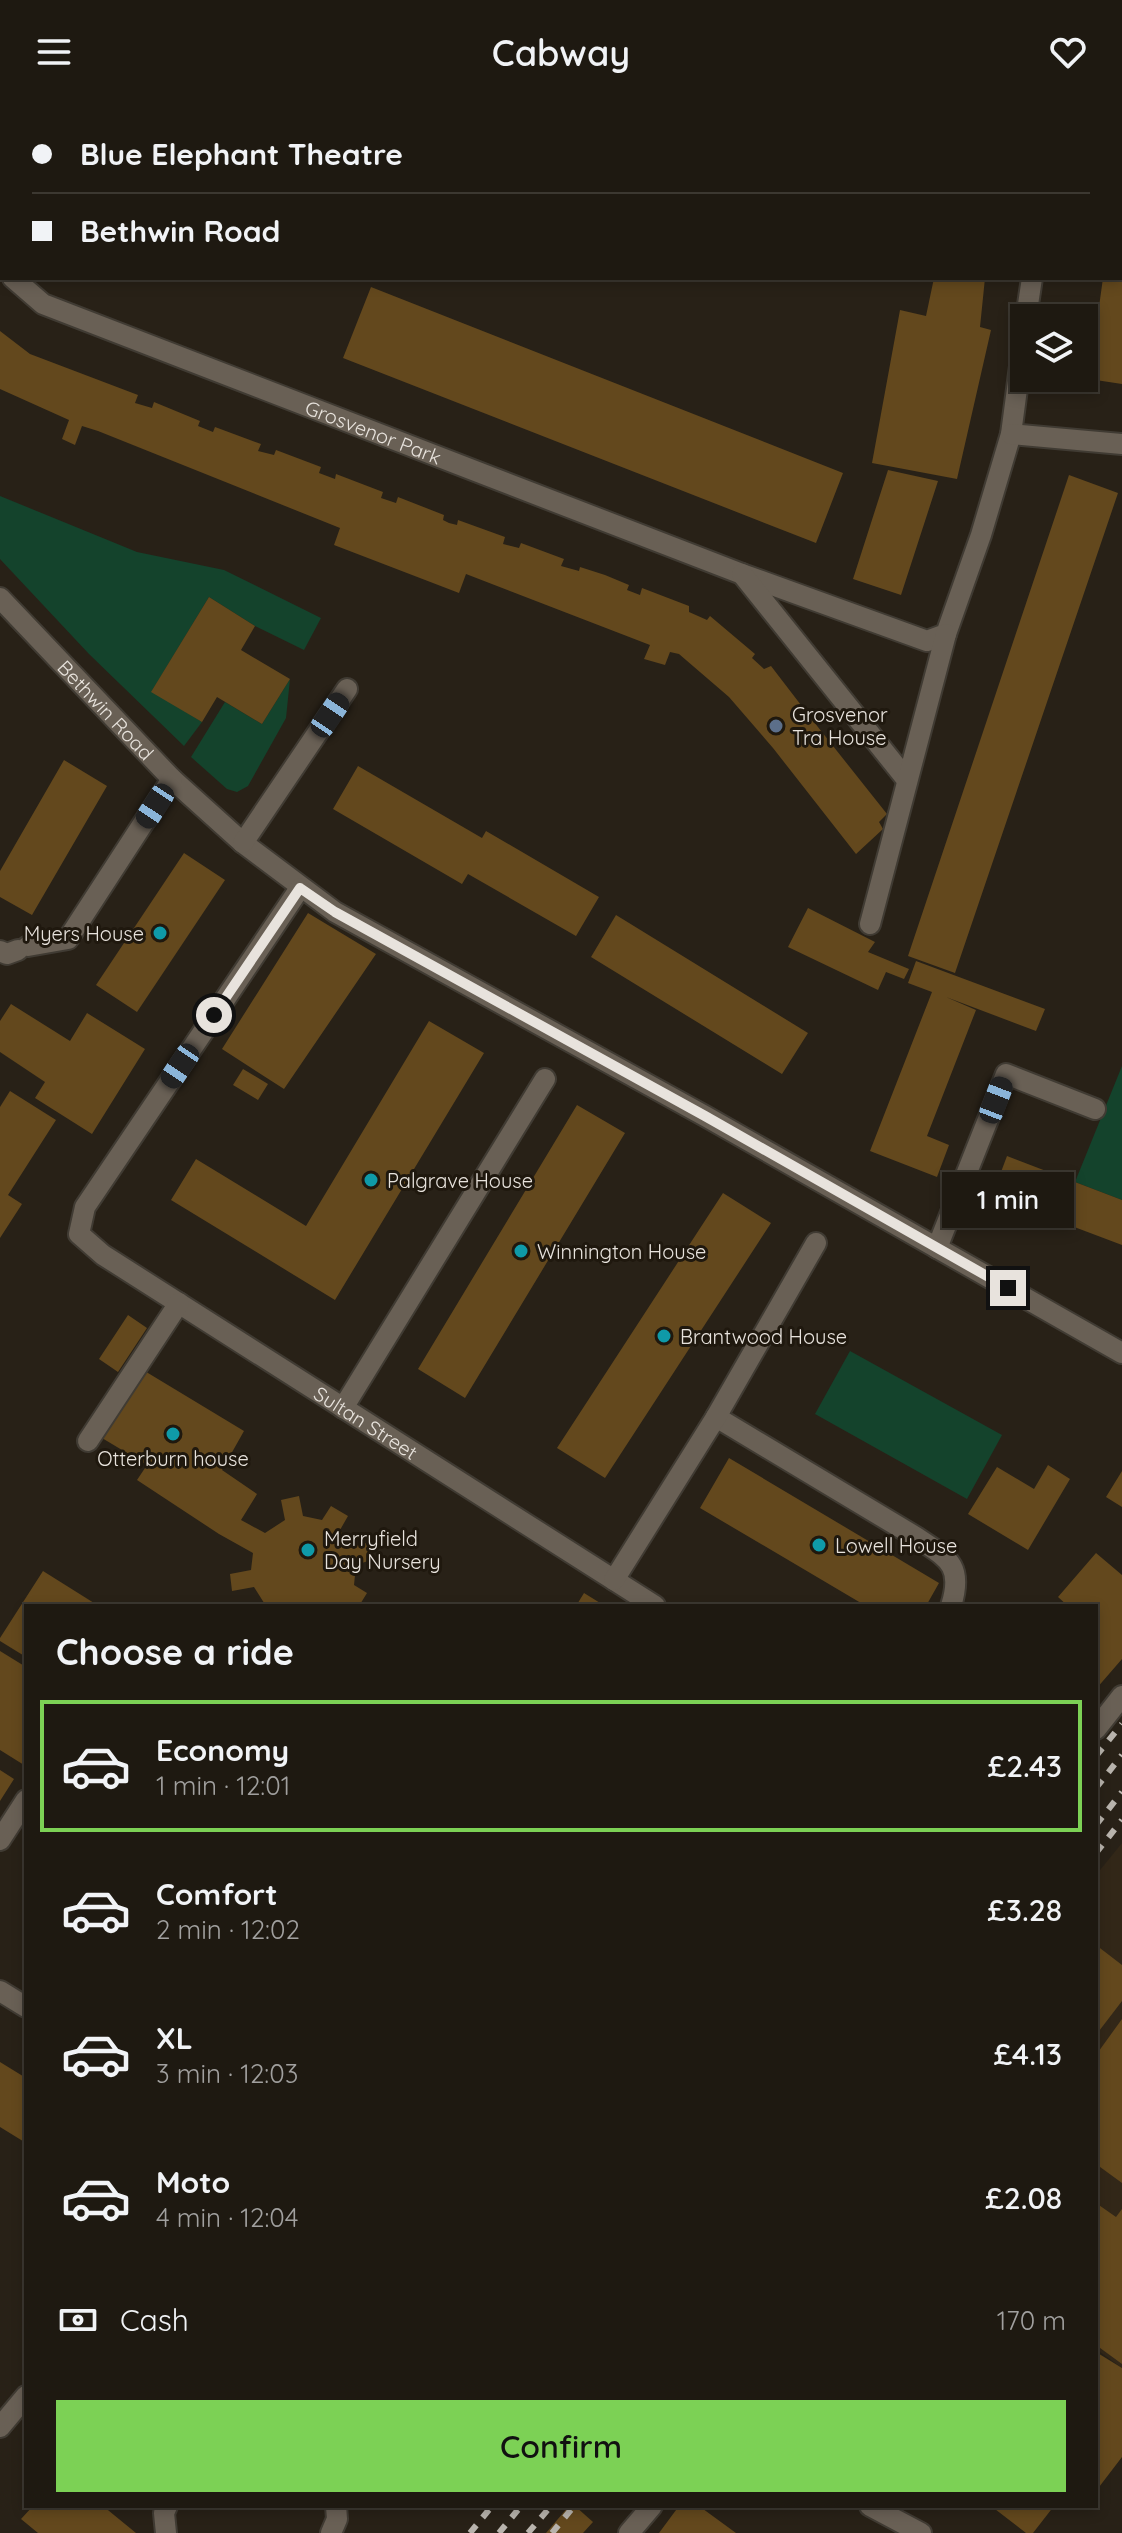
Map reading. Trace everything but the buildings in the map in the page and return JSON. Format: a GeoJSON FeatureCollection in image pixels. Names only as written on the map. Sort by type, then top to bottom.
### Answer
{"type":"FeatureCollection","features":[{"type":"Feature","properties":{"kind":"street","name":"Grosvenor Park"},"geometry":{"type":"LineString","coordinates":[[15,280],[43,304],[742,574],[927,641],[946,634]]}},
{"type":"Feature","properties":{"kind":"street"},"geometry":{"type":"LineString","coordinates":[[1028,304],[1032,280]]}},
{"type":"Feature","properties":{"kind":"street"},"geometry":{"type":"LineString","coordinates":[[870,924],[946,634],[981,535],[1011,434],[1017,392]]}},
{"type":"Feature","properties":{"kind":"street"},"geometry":{"type":"LineString","coordinates":[[1011,434],[1122,444]]}},
{"type":"Feature","properties":{"kind":"street"},"geometry":{"type":"LineString","coordinates":[[742,574],[907,780]]}},
{"type":"Feature","properties":{"kind":"street","name":"Bethwin Road"},"geometry":{"type":"LineString","coordinates":[[0,598],[172,779],[243,843],[335,912],[1122,1353]]}},
{"type":"Feature","properties":{"kind":"street"},"geometry":{"type":"LineString","coordinates":[[243,843],[347,689]]}},
{"type":"Feature","properties":{"kind":"street"},"geometry":{"type":"LineString","coordinates":[[15,949],[68,939],[172,779]]}},
{"type":"Feature","properties":{"kind":"street","name":"Sultan Street"},"geometry":{"type":"LineString","coordinates":[[300,888],[85,1207],[79,1234],[103,1255],[652,1604]]}},
{"type":"Feature","properties":{"kind":"street"},"geometry":{"type":"LineString","coordinates":[[937,1248],[1006,1074],[1095,1109]]}},
{"type":"Feature","properties":{"kind":"street"},"geometry":{"type":"LineString","coordinates":[[343,1408],[545,1079]]}},
{"type":"Feature","properties":{"kind":"street"},"geometry":{"type":"LineString","coordinates":[[614,1580],[716,1417],[816,1243]]}},
{"type":"Feature","properties":{"kind":"street"},"geometry":{"type":"LineString","coordinates":[[88,1441],[179,1303]]}},
{"type":"Feature","properties":{"kind":"street"},"geometry":{"type":"LineString","coordinates":[[716,1417],[948,1559],[955,1569],[951,1604]]}},
{"type":"Feature","properties":{"kind":"street"},"geometry":{"type":"LineString","coordinates":[[1098,1726],[1122,1696]]}},
{"type":"Feature","properties":{"kind":"street"},"geometry":{"type":"LineString","coordinates":[[0,1840],[24,1803]]}},
{"type":"Feature","properties":{"kind":"street"},"geometry":{"type":"LineString","coordinates":[[0,1991],[24,2006]]}},
{"type":"Feature","properties":{"kind":"street"},"geometry":{"type":"LineString","coordinates":[[0,2427],[24,2398]]}},
{"type":"Feature","properties":{"kind":"street"},"geometry":{"type":"LineString","coordinates":[[166,2508],[166,2533]]}},
{"type":"Feature","properties":{"kind":"street"},"geometry":{"type":"LineString","coordinates":[[331,2533],[337,2519],[336,2508]]}},
{"type":"Feature","properties":{"kind":"street"},"geometry":{"type":"LineString","coordinates":[[629,2533],[650,2508]]}},
{"type":"Feature","properties":{"kind":"street"},"geometry":{"type":"LineString","coordinates":[[874,2508],[921,2533]]}},
{"type":"Feature","properties":{"kind":"shaded area"},"geometry":{"type":"Polygon","coordinates":[[[1122,1843],[1122,2368],[1098,2350],[1098,1873],[1122,1843]]]}},
{"type":"Feature","properties":{"kind":"green space"},"geometry":{"type":"Polygon","coordinates":[[[0,496],[137,552],[224,570],[321,618],[304,650],[255,626],[209,597],[152,691],[202,722],[184,746],[89,654],[0,559],[0,496]]]}},
{"type":"Feature","properties":{"kind":"green space"},"geometry":{"type":"Polygon","coordinates":[[[290,679],[286,718],[248,786],[237,792],[227,789],[191,757],[225,702],[262,724],[290,679]]]}},
{"type":"Feature","properties":{"kind":"green space"},"geometry":{"type":"Polygon","coordinates":[[[1122,1066],[1122,1200],[1075,1182],[1122,1066]]]}},
{"type":"Feature","properties":{"kind":"green space"},"geometry":{"type":"Polygon","coordinates":[[[850,1351],[1002,1435],[967,1499],[815,1414],[850,1351]]]}},
{"type":"Feature","properties":{"kind":"railway"},"geometry":{"type":"LineString","coordinates":[[1098,1754],[1122,1724]]}},
{"type":"Feature","properties":{"kind":"railway"},"geometry":{"type":"LineString","coordinates":[[1098,1785],[1122,1755]]}},
{"type":"Feature","properties":{"kind":"railway"},"geometry":{"type":"LineString","coordinates":[[1098,1822],[1122,1792]]}},
{"type":"Feature","properties":{"kind":"railway"},"geometry":{"type":"LineString","coordinates":[[1098,1850],[1122,1820]]}},
{"type":"Feature","properties":{"kind":"railway"},"geometry":{"type":"LineString","coordinates":[[470,2533],[490,2508]]}},
{"type":"Feature","properties":{"kind":"railway"},"geometry":{"type":"LineString","coordinates":[[499,2533],[519,2508]]}},
{"type":"Feature","properties":{"kind":"railway"},"geometry":{"type":"LineString","coordinates":[[528,2533],[549,2508]]}},
{"type":"Feature","properties":{"kind":"railway"},"geometry":{"type":"LineString","coordinates":[[552,2533],[572,2508]]}},
{"type":"Feature","properties":{"kind":"place","name":"Grosvenor Tra House"},"geometry":{"type":"Point","coordinates":[776,726]}},
{"type":"Feature","properties":{"kind":"place","name":"Myers House"},"geometry":{"type":"Point","coordinates":[160,933]}},
{"type":"Feature","properties":{"kind":"place","name":"Palgrave House"},"geometry":{"type":"Point","coordinates":[371,1180]}},
{"type":"Feature","properties":{"kind":"place","name":"Winnington House"},"geometry":{"type":"Point","coordinates":[521,1251]}},
{"type":"Feature","properties":{"kind":"place","name":"Brantwood House"},"geometry":{"type":"Point","coordinates":[664,1336]}},
{"type":"Feature","properties":{"kind":"place","name":"Otterburn house"},"geometry":{"type":"Point","coordinates":[173,1434]}},
{"type":"Feature","properties":{"kind":"place","name":"Lowell House"},"geometry":{"type":"Point","coordinates":[819,1545]}},
{"type":"Feature","properties":{"kind":"place","name":"Merryfield Day Nursery"},"geometry":{"type":"Point","coordinates":[308,1550]}},
{"type":"Feature","properties":{"kind":"route"},"geometry":{"type":"LineString","coordinates":[[214,1015],[300,888],[335,912],[1008,1288]]}}]}
